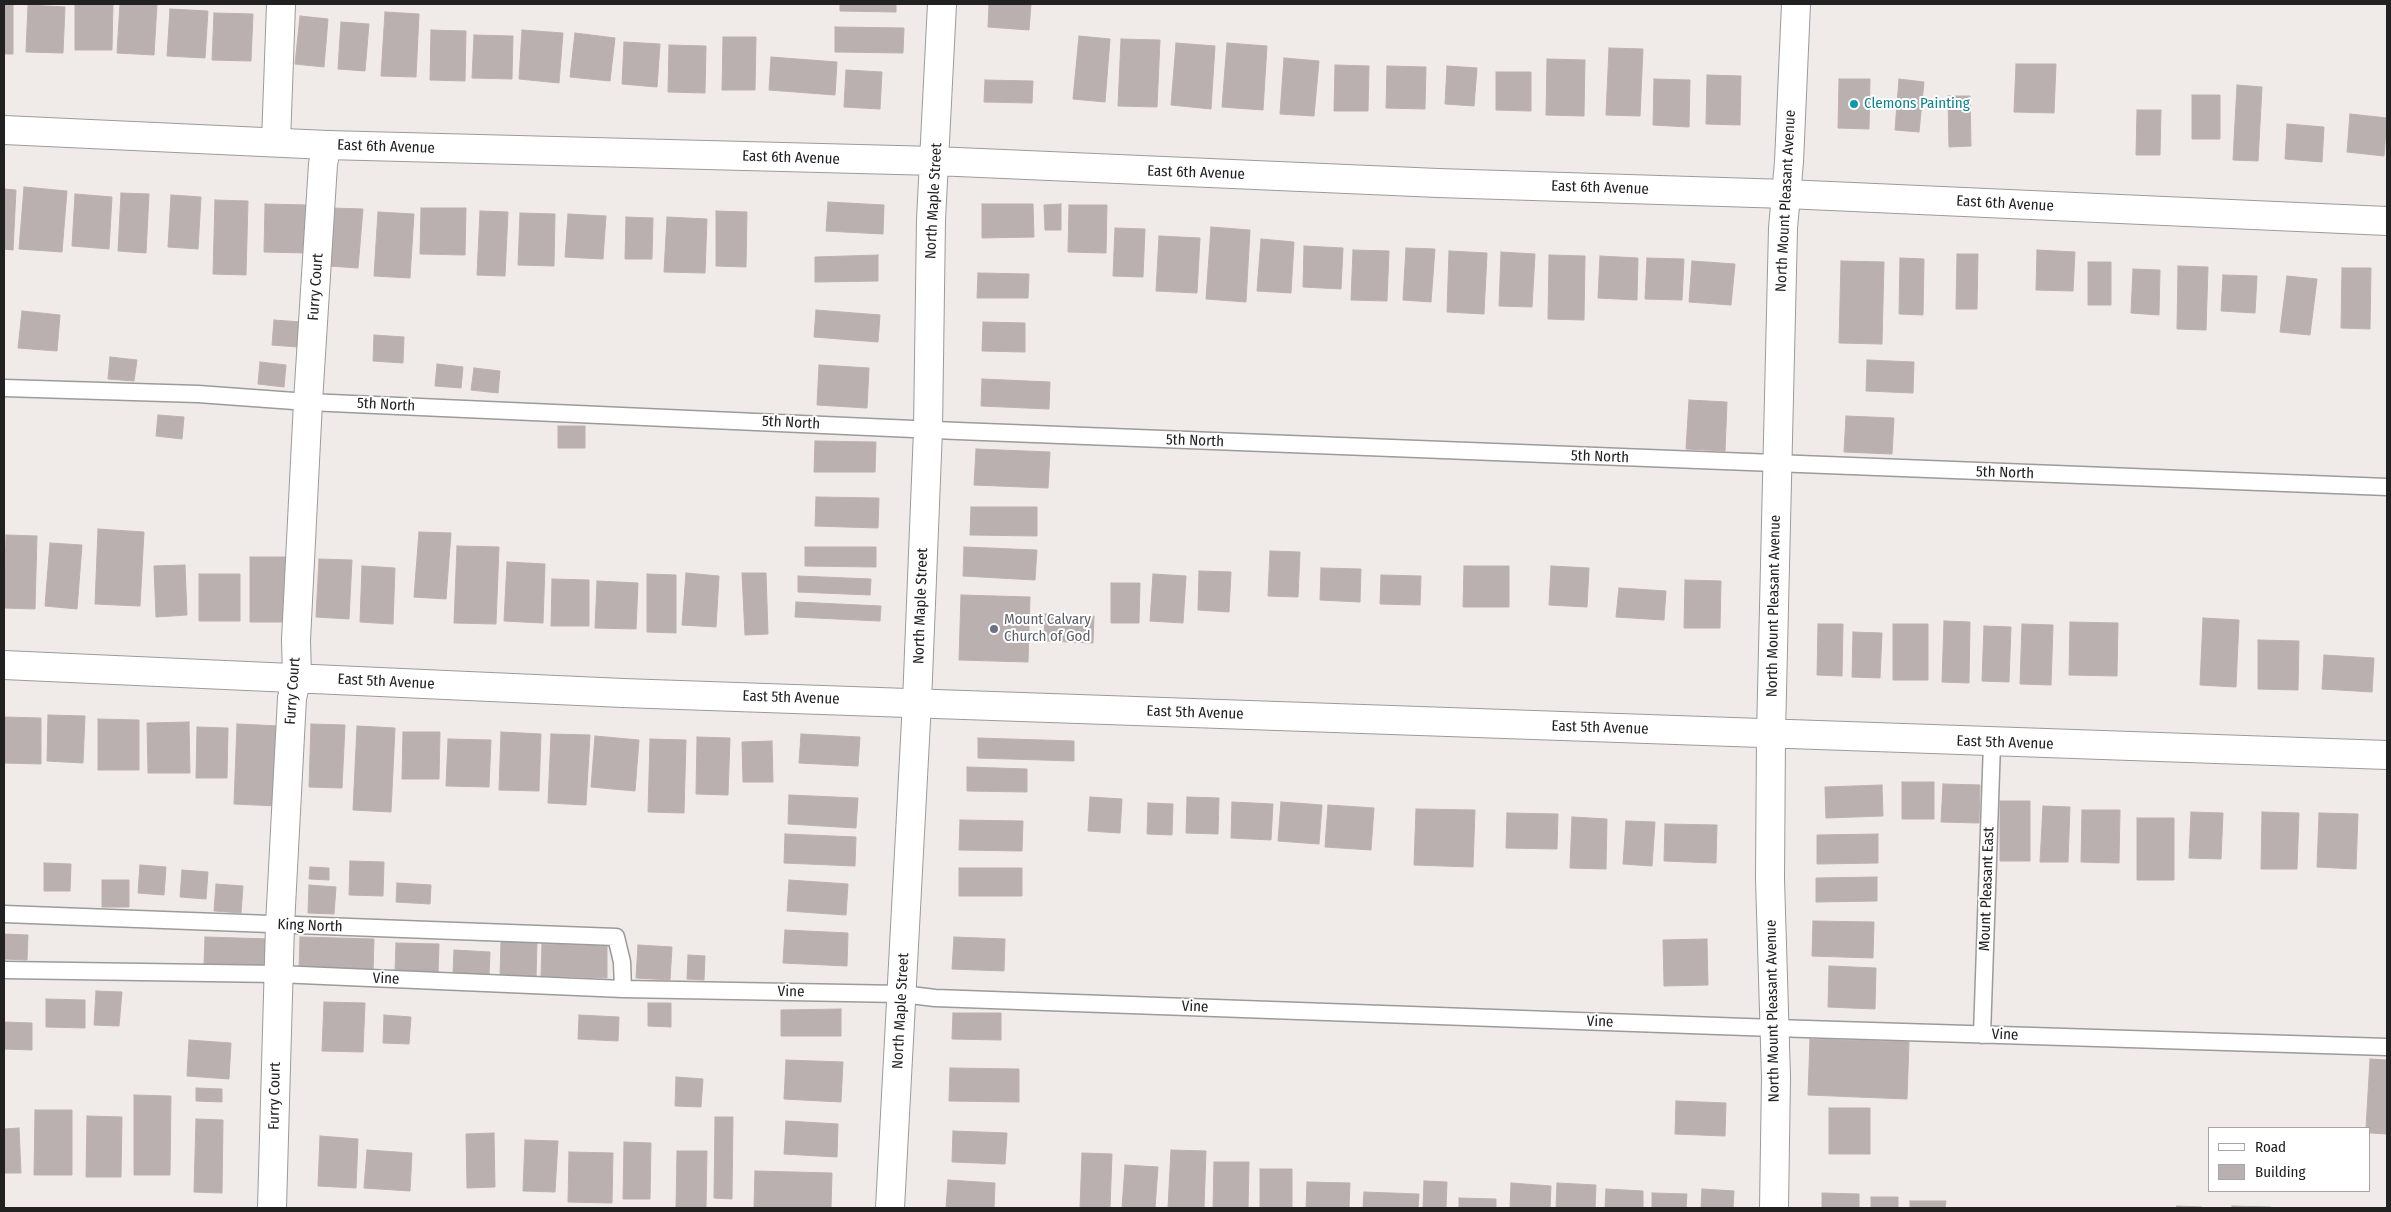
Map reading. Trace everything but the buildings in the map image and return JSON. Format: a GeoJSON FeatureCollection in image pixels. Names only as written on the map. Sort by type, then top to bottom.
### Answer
{"type":"FeatureCollection","features":[{"type":"Feature","properties":{"kind":"street"},"geometry":{"type":"LineString","coordinates":[[276,142],[281,4]]}},
{"type":"Feature","properties":{"kind":"street","name":"North Maple Street"},"geometry":{"type":"LineString","coordinates":[[890,1208],[917,702],[928,430],[931,220],[942,4]]}},
{"type":"Feature","properties":{"kind":"street","name":"North Mount Pleasant Avenue"},"geometry":{"type":"LineString","coordinates":[[1774,1208],[1776,1076],[1770,879],[1771,734],[1786,194],[1796,4]]}},
{"type":"Feature","properties":{"kind":"street","name":"East 6th Avenue"},"geometry":{"type":"LineString","coordinates":[[4,130],[327,145],[935,161],[1438,183],[1786,194],[2387,221]]}},
{"type":"Feature","properties":{"kind":"street","name":"Furry Court"},"geometry":{"type":"LineString","coordinates":[[272,1208],[280,925],[292,698],[298,677],[296,640],[308,402],[323,164],[327,145]]}},
{"type":"Feature","properties":{"kind":"street","name":"East 5th Avenue"},"geometry":{"type":"LineString","coordinates":[[4,665],[623,693],[2387,755]]}},
{"type":"Feature","properties":{"kind":"lane","name":"5th North"},"geometry":{"type":"LineString","coordinates":[[4,388],[198,394],[308,402],[928,430],[2387,487]]}},
{"type":"Feature","properties":{"kind":"lane","name":"Mount Pleasant East"},"geometry":{"type":"LineString","coordinates":[[1982,1035],[1992,742]]}},
{"type":"Feature","properties":{"kind":"lane","name":"King North"},"geometry":{"type":"LineString","coordinates":[[4,914],[616,937],[622,962],[623,989]]}},
{"type":"Feature","properties":{"kind":"lane","name":"Vine"},"geometry":{"type":"LineString","coordinates":[[4,970],[278,974],[623,989],[902,994],[935,998],[2387,1048]]}},
{"type":"Feature","properties":{"kind":"place","name":"Clemons Painting"},"geometry":{"type":"Point","coordinates":[1854,104]}},
{"type":"Feature","properties":{"kind":"place","name":"Mount Calvary Church of God"},"geometry":{"type":"Point","coordinates":[994,629]}}]}
